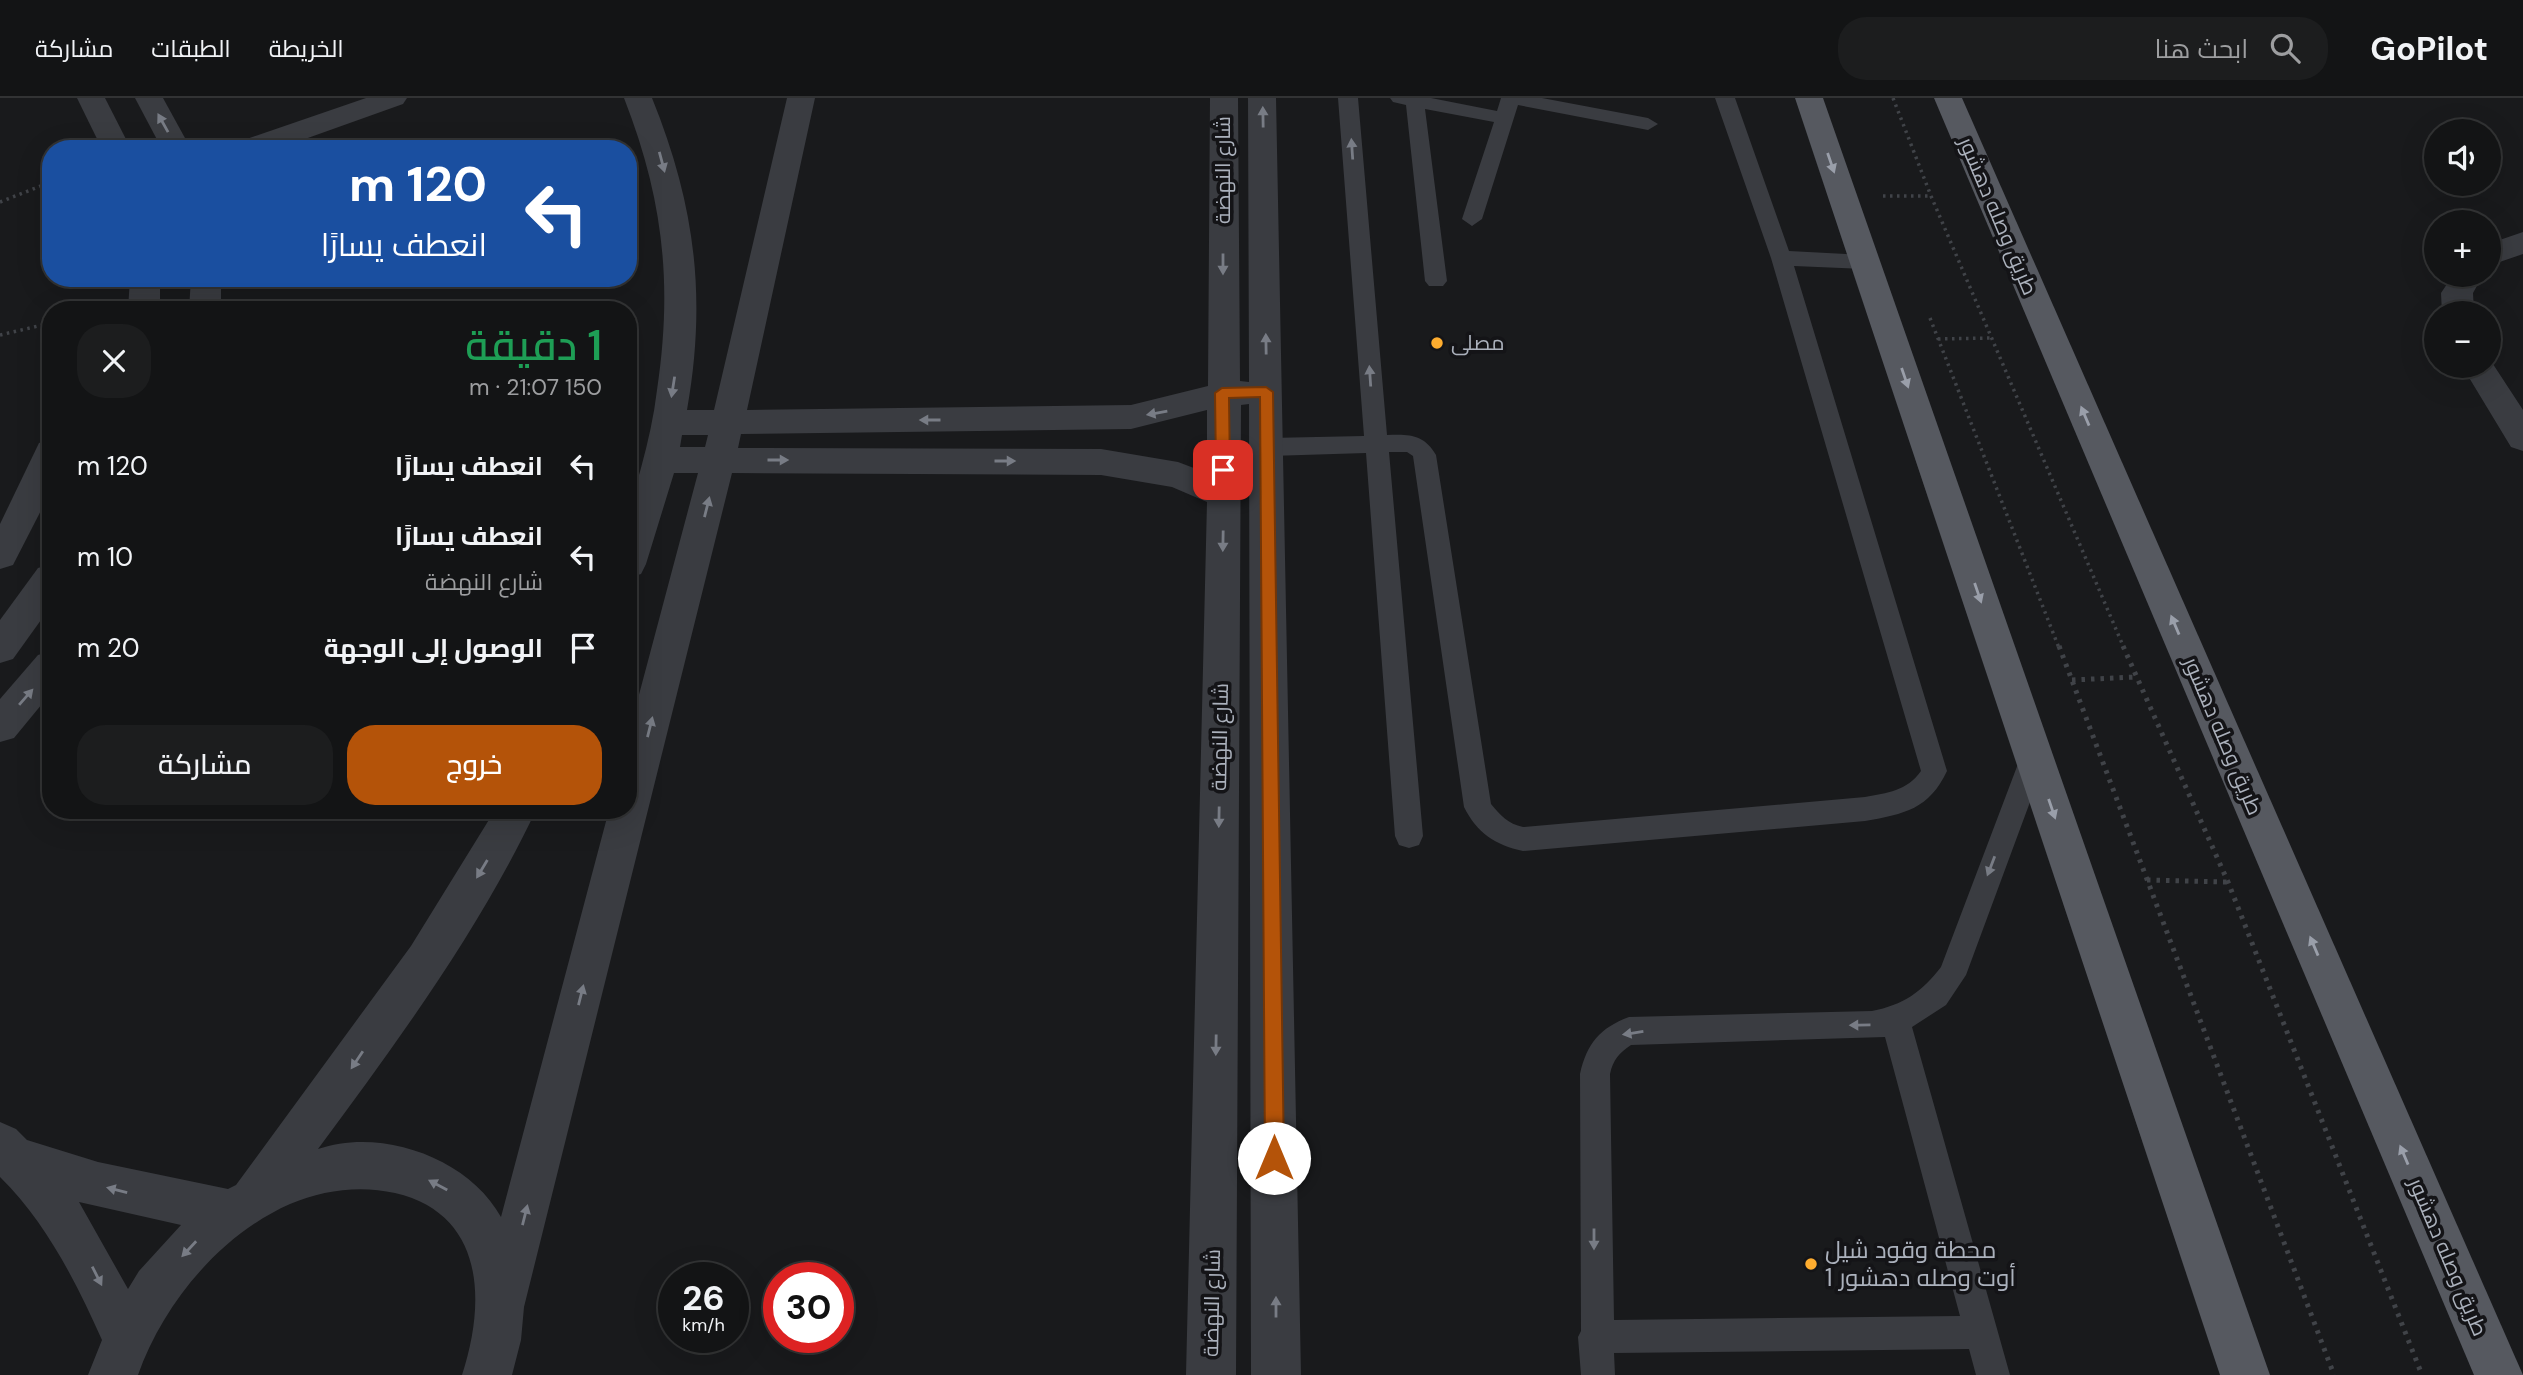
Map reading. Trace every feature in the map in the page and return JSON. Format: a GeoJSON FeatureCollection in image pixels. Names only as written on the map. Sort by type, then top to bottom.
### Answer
{"type":"FeatureCollection","features":[{"type":"Feature","properties":{"kind":"main road"},"geometry":{"type":"LineString","coordinates":[[1809,98],[2245,1375]]}},
{"type":"Feature","properties":{"kind":"main road","name":"طريق وصله دهشور"},"geometry":{"type":"LineString","coordinates":[[1948,98],[2499,1375]]}},
{"type":"Feature","properties":{"kind":"street"},"geometry":{"type":"LineString","coordinates":[[91,98],[112,140]]}},
{"type":"Feature","properties":{"kind":"street"},"geometry":{"type":"LineString","coordinates":[[149,98],[172,140]]}},
{"type":"Feature","properties":{"kind":"street"},"geometry":{"type":"LineString","coordinates":[[274,140],[393,98]]}},
{"type":"Feature","properties":{"kind":"street"},"geometry":{"type":"LineString","coordinates":[[637,535],[660,460],[679,333],[679,262],[668,188],[658,149],[638,98]]}},
{"type":"Feature","properties":{"kind":"street"},"geometry":{"type":"LineString","coordinates":[[637,777],[728,422],[801,98]]}},
{"type":"Feature","properties":{"kind":"street","name":"شارع النهضة"},"geometry":{"type":"LineString","coordinates":[[1211,1375],[1224,495],[1224,98]]}},
{"type":"Feature","properties":{"kind":"street","name":"شارع النهضة"},"geometry":{"type":"LineString","coordinates":[[1262,98],[1276,1375]]}},
{"type":"Feature","properties":{"kind":"street"},"geometry":{"type":"LineString","coordinates":[[2501,251],[2523,242]]}},
{"type":"Feature","properties":{"kind":"street"},"geometry":{"type":"LineString","coordinates":[[2486,378],[2523,438]]}},
{"type":"Feature","properties":{"kind":"street"},"geometry":{"type":"LineString","coordinates":[[667,423],[1131,418],[1163,413],[1222,393],[1266,392]]}},
{"type":"Feature","properties":{"kind":"street"},"geometry":{"type":"LineString","coordinates":[[660,460],[1101,462],[1178,475],[1224,495]]}},
{"type":"Feature","properties":{"kind":"street"},"geometry":{"type":"LineString","coordinates":[[0,555],[21,519],[42,472]]}},
{"type":"Feature","properties":{"kind":"street"},"geometry":{"type":"LineString","coordinates":[[0,649],[42,590]]}},
{"type":"Feature","properties":{"kind":"street"},"geometry":{"type":"LineString","coordinates":[[0,726],[42,677]]}},
{"type":"Feature","properties":{"kind":"street"},"geometry":{"type":"LineString","coordinates":[[242,1206],[350,1069],[433,948],[511,819]]}},
{"type":"Feature","properties":{"kind":"street"},"geometry":{"type":"LineString","coordinates":[[487,1375],[496,1349],[501,1305],[626,819]]}},
{"type":"Feature","properties":{"kind":"street"},"geometry":{"type":"LineString","coordinates":[[8,1152],[130,1194],[242,1206]]}},
{"type":"Feature","properties":{"kind":"street"},"geometry":{"type":"LineString","coordinates":[[8,1152],[42,1189],[88,1258],[112,1363]]}},
{"type":"Feature","properties":{"kind":"street"},"geometry":{"type":"LineString","coordinates":[[112,1363],[145,1302],[171,1268],[200,1238],[242,1206],[302,1176],[354,1166],[401,1168],[443,1185],[475,1214],[495,1255],[501,1305]]}},
{"type":"Feature","properties":{"kind":"lane"},"geometry":{"type":"LineString","coordinates":[[1348,98],[1409,836]]}},
{"type":"Feature","properties":{"kind":"lane"},"geometry":{"type":"LineString","coordinates":[[1472,219],[1511,98],[1648,124]]}},
{"type":"Feature","properties":{"kind":"lane"},"geometry":{"type":"LineString","coordinates":[[1267,447],[1409,443],[1419,447],[1423,455],[1478,807],[1490,826],[1509,837],[1523,839],[1865,809],[1899,803],[1916,795],[1930,783],[1934,771],[1781,258],[1725,98]]}},
{"type":"Feature","properties":{"kind":"lane"},"geometry":{"type":"LineString","coordinates":[[1436,281],[1408,100],[1504,118]]}},
{"type":"Feature","properties":{"kind":"lane"},"geometry":{"type":"LineString","coordinates":[[1781,258],[1865,262]]}},
{"type":"Feature","properties":{"kind":"lane"},"geometry":{"type":"LineString","coordinates":[[1598,1375],[1595,1338],[1595,1074],[1598,1057],[1606,1044],[1629,1031],[1872,1025],[1896,1021],[1917,1012],[1938,996],[1952,975],[2034,756]]}},
{"type":"Feature","properties":{"kind":"lane"},"geometry":{"type":"LineString","coordinates":[[1896,1021],[1993,1375]]}},
{"type":"Feature","properties":{"kind":"lane"},"geometry":{"type":"LineString","coordinates":[[1595,1338],[1981,1332]]}},
{"type":"Feature","properties":{"kind":"path"},"geometry":{"type":"LineString","coordinates":[[1893,98],[1931,196],[2136,677],[2228,882],[2422,1375]]}},
{"type":"Feature","properties":{"kind":"path"},"geometry":{"type":"LineString","coordinates":[[1878,184],[1888,209]]}},
{"type":"Feature","properties":{"kind":"path"},"geometry":{"type":"LineString","coordinates":[[0,202],[42,185]]}},
{"type":"Feature","properties":{"kind":"path"},"geometry":{"type":"LineString","coordinates":[[1883,196],[1931,196]]}},
{"type":"Feature","properties":{"kind":"path"},"geometry":{"type":"LineString","coordinates":[[1928,313],[2072,680],[2334,1375]]}},
{"type":"Feature","properties":{"kind":"path"},"geometry":{"type":"LineString","coordinates":[[0,335],[42,325]]}},
{"type":"Feature","properties":{"kind":"path"},"geometry":{"type":"LineString","coordinates":[[1938,339],[1992,338]]}},
{"type":"Feature","properties":{"kind":"path"},"geometry":{"type":"LineString","coordinates":[[2072,680],[2136,677]]}},
{"type":"Feature","properties":{"kind":"path"},"geometry":{"type":"LineString","coordinates":[[2147,880],[2228,882]]}},
{"type":"Feature","properties":{"kind":"place","name":"مصلى"},"geometry":{"type":"Point","coordinates":[1437,343]}},
{"type":"Feature","properties":{"kind":"place","name":"محطة وقود شيل أوت وصله دهشور 1"},"geometry":{"type":"Point","coordinates":[1811,1264]}},
{"type":"Feature","properties":{"kind":"route"},"geometry":{"type":"LineString","coordinates":[[1223,470],[1222,393],[1266,392],[1274,1158]]}}]}
